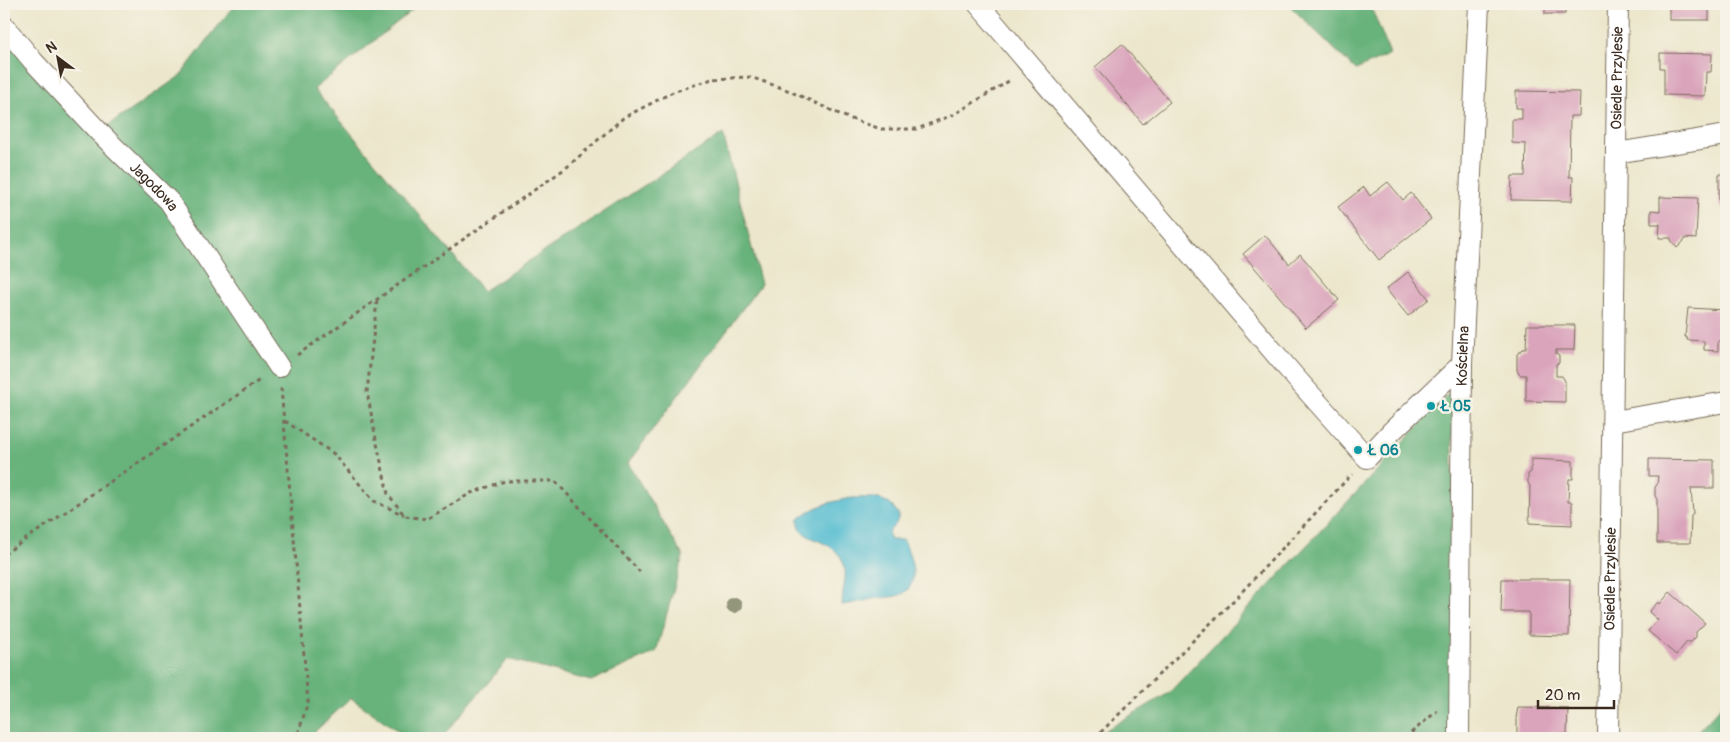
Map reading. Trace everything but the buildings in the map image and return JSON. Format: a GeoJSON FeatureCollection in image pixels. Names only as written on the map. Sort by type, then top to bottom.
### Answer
{"type":"FeatureCollection","features":[{"type":"Feature","properties":{"kind":"street"},"geometry":{"type":"LineString","coordinates":[[978,4],[1295,377],[1367,458],[1390,432],[1462,364]]}},
{"type":"Feature","properties":{"kind":"street","name":"Kościelna"},"geometry":{"type":"LineString","coordinates":[[1459,738],[1462,364],[1479,4]]}},
{"type":"Feature","properties":{"kind":"street","name":"Osiedle Przylesie"},"geometry":{"type":"LineString","coordinates":[[1608,738],[1618,4]]}},
{"type":"Feature","properties":{"kind":"street","name":"Jagodowa"},"geometry":{"type":"LineString","coordinates":[[4,26],[32,61],[92,125],[169,201],[280,367]]}},
{"type":"Feature","properties":{"kind":"street","name":"Osiedle Przylesie"},"geometry":{"type":"LineString","coordinates":[[1616,153],[1726,135]]}},
{"type":"Feature","properties":{"kind":"street"},"geometry":{"type":"LineString","coordinates":[[1613,421],[1726,402]]}},
{"type":"Feature","properties":{"kind":"path"},"geometry":{"type":"LineString","coordinates":[[4,554],[280,367],[566,168],[623,118],[673,92],[712,79],[750,77],[785,89],[848,118],[881,129],[917,129],[955,114],[1032,66]]}},
{"type":"Feature","properties":{"kind":"path"},"geometry":{"type":"LineString","coordinates":[[377,300],[367,392],[388,494],[405,516]]}},
{"type":"Feature","properties":{"kind":"path"},"geometry":{"type":"LineString","coordinates":[[280,367],[308,702],[294,738]]}},
{"type":"Feature","properties":{"kind":"path"},"geometry":{"type":"LineString","coordinates":[[284,420],[334,454],[374,501],[405,516],[426,518],[471,493],[505,481],[555,481],[640,572]]}},
{"type":"Feature","properties":{"kind":"path"},"geometry":{"type":"LineString","coordinates":[[1095,738],[1236,598],[1367,458]]}},
{"type":"Feature","properties":{"kind":"path"},"geometry":{"type":"LineString","coordinates":[[1405,738],[1460,692]]}},
{"type":"Feature","properties":{"kind":"green space"},"geometry":{"type":"Polygon","coordinates":[[[240,4],[420,4],[314,89],[483,291],[723,134],[761,284],[628,463],[683,556],[656,652],[591,681],[508,659],[441,738],[408,738],[351,698],[308,738],[4,738],[4,26],[99,132],[180,76],[231,9],[240,4]]]}},
{"type":"Feature","properties":{"kind":"green space"},"geometry":{"type":"Polygon","coordinates":[[[1288,4],[1370,4],[1390,54],[1356,70],[1288,4]]]}},
{"type":"Feature","properties":{"kind":"green space"},"geometry":{"type":"Polygon","coordinates":[[[1452,390],[1456,738],[1092,738],[1169,693],[1452,390]]]}},
{"type":"Feature","properties":{"kind":"green space"},"geometry":{"type":"Polygon","coordinates":[[[1726,701],[1726,738],[1691,738],[1726,701]]]}},
{"type":"Feature","properties":{"kind":"water"},"geometry":{"type":"Polygon","coordinates":[[[852,498],[879,499],[889,504],[899,515],[896,524],[888,532],[891,540],[903,540],[910,555],[913,572],[912,580],[910,587],[904,593],[893,597],[875,598],[842,605],[845,571],[838,553],[831,547],[804,533],[800,528],[798,520],[816,508],[852,498]]]}},
{"type":"Feature","properties":{"kind":"place","name":"Ł 05"},"geometry":{"type":"Point","coordinates":[1431,406]}},
{"type":"Feature","properties":{"kind":"place","name":"Ł 06"},"geometry":{"type":"Point","coordinates":[1358,450]}}]}
